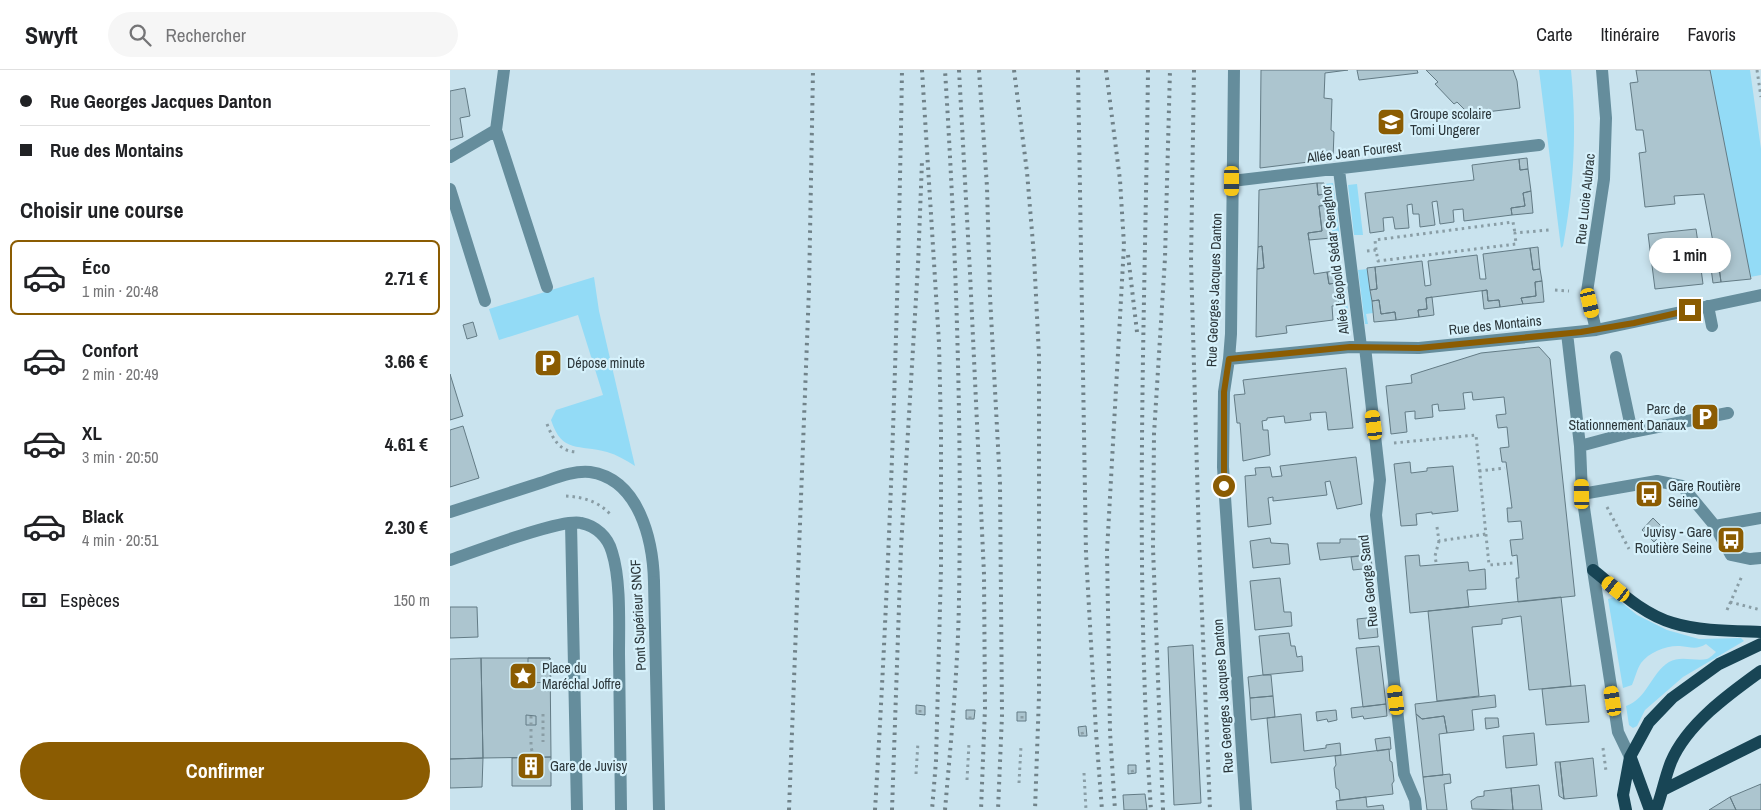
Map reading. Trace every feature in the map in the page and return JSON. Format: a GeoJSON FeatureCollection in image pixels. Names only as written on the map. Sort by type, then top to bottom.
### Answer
{"type":"FeatureCollection","features":[{"type":"Feature","properties":{"kind":"main road"},"geometry":{"type":"LineString","coordinates":[[1593,570],[1640,607],[1673,624],[1711,630],[1761,632]]}},
{"type":"Feature","properties":{"kind":"main road"},"geometry":{"type":"LineString","coordinates":[[1626,810],[1623,795],[1630,757],[1649,722],[1672,698],[1719,664],[1761,644]]}},
{"type":"Feature","properties":{"kind":"main road"},"geometry":{"type":"LineString","coordinates":[[1656,810],[1672,761],[1685,739],[1706,714],[1761,671]]}},
{"type":"Feature","properties":{"kind":"main road"},"geometry":{"type":"LineString","coordinates":[[1663,790],[1761,741]]}},
{"type":"Feature","properties":{"kind":"main road"},"geometry":{"type":"LineString","coordinates":[[1630,757],[1650,810]]}},
{"type":"Feature","properties":{"kind":"street"},"geometry":{"type":"LineString","coordinates":[[504,70],[496,130],[547,287]]}},
{"type":"Feature","properties":{"kind":"street","name":"Rue Georges Jacques Danton"},"geometry":{"type":"LineString","coordinates":[[1234,70],[1229,359],[1224,392],[1222,467],[1246,810]]}},
{"type":"Feature","properties":{"kind":"street","name":"Rue Lucie Aubrac"},"geometry":{"type":"LineString","coordinates":[[1596,330],[1587,292],[1604,179],[1606,118],[1602,70]]}},
{"type":"Feature","properties":{"kind":"street"},"geometry":{"type":"LineString","coordinates":[[450,157],[496,130]]}},
{"type":"Feature","properties":{"kind":"street","name":"Allée Jean Fourest"},"geometry":{"type":"LineString","coordinates":[[1232,181],[1339,170],[1539,145]]}},
{"type":"Feature","properties":{"kind":"street","name":"Allée Léopold Sédar Senghor"},"geometry":{"type":"LineString","coordinates":[[1339,170],[1363,347]]}},
{"type":"Feature","properties":{"kind":"street"},"geometry":{"type":"LineString","coordinates":[[450,189],[485,301]]}},
{"type":"Feature","properties":{"kind":"street","name":"Rue des Montains"},"geometry":{"type":"LineString","coordinates":[[1229,359],[1363,347],[1419,348],[1596,330],[1761,294]]}},
{"type":"Feature","properties":{"kind":"street"},"geometry":{"type":"LineString","coordinates":[[1708,306],[1712,326]]}},
{"type":"Feature","properties":{"kind":"street"},"geometry":{"type":"LineString","coordinates":[[1567,333],[1580,446],[1582,494],[1593,570],[1616,724],[1630,757]]}},
{"type":"Feature","properties":{"kind":"street","name":"Rue George Sand"},"geometry":{"type":"LineString","coordinates":[[1363,347],[1380,480],[1376,515],[1404,774],[1415,800],[1416,810]]}},
{"type":"Feature","properties":{"kind":"street"},"geometry":{"type":"LineString","coordinates":[[1616,357],[1632,432]]}},
{"type":"Feature","properties":{"kind":"street"},"geometry":{"type":"LineString","coordinates":[[1580,446],[1632,432],[1728,413]]}},
{"type":"Feature","properties":{"kind":"street","name":"Pont Supérieur SNCF"},"geometry":{"type":"LineString","coordinates":[[450,512],[568,475],[588,472],[613,481],[637,506],[647,532],[654,570],[659,810]]}},
{"type":"Feature","properties":{"kind":"street"},"geometry":{"type":"LineString","coordinates":[[1582,494],[1656,481],[1682,486],[1715,526],[1732,555],[1750,559],[1761,558]]}},
{"type":"Feature","properties":{"kind":"street"},"geometry":{"type":"LineString","coordinates":[[1715,526],[1761,518]]}},
{"type":"Feature","properties":{"kind":"street"},"geometry":{"type":"LineString","coordinates":[[450,560],[533,532],[571,523],[578,522],[592,526],[600,532],[612,552],[619,613],[621,810]]}},
{"type":"Feature","properties":{"kind":"street"},"geometry":{"type":"LineString","coordinates":[[571,523],[573,543],[577,810]]}},
{"type":"Feature","properties":{"kind":"path"},"geometry":{"type":"LineString","coordinates":[[1757,70],[1761,97]]}},
{"type":"Feature","properties":{"kind":"path"},"geometry":{"type":"LineString","coordinates":[[1513,222],[1515,233],[1516,244],[1378,261],[1375,250],[1375,240],[1513,222]]}},
{"type":"Feature","properties":{"kind":"path"},"geometry":{"type":"LineString","coordinates":[[1515,233],[1549,230]]}},
{"type":"Feature","properties":{"kind":"path"},"geometry":{"type":"LineString","coordinates":[[1376,444],[1476,435],[1489,565],[1513,563]]}},
{"type":"Feature","properties":{"kind":"path"},"geometry":{"type":"LineString","coordinates":[[1479,471],[1505,468]]}},
{"type":"Feature","properties":{"kind":"path"},"geometry":{"type":"LineString","coordinates":[[1598,491],[1629,549]]}},
{"type":"Feature","properties":{"kind":"path"},"geometry":{"type":"LineString","coordinates":[[1436,562],[1435,556],[1439,541],[1437,527]]}},
{"type":"Feature","properties":{"kind":"path"},"geometry":{"type":"LineString","coordinates":[[1439,541],[1486,534]]}},
{"type":"Feature","properties":{"kind":"path"},"geometry":{"type":"LineString","coordinates":[[1727,610],[1730,602],[1761,610]]}},
{"type":"Feature","properties":{"kind":"path"},"geometry":{"type":"LineString","coordinates":[[543,714],[543,742]]}},
{"type":"Feature","properties":{"kind":"path"},"geometry":{"type":"LineString","coordinates":[[531,716],[531,747],[538,774]]}},
{"type":"Feature","properties":{"kind":"path"},"geometry":{"type":"LineString","coordinates":[[1022,716],[1022,721]]}},
{"type":"Feature","properties":{"kind":"path"},"geometry":{"type":"LineString","coordinates":[[916,774],[918,742]]}},
{"type":"Feature","properties":{"kind":"path"},"geometry":{"type":"LineString","coordinates":[[966,780],[968,744]]}},
{"type":"Feature","properties":{"kind":"path"},"geometry":{"type":"LineString","coordinates":[[1018,783],[1021,746]]}},
{"type":"Feature","properties":{"kind":"path"},"geometry":{"type":"LineString","coordinates":[[1084,773],[1086,810]]}},
{"type":"Feature","properties":{"kind":"shaded area"},"geometry":{"type":"Polygon","coordinates":[[[1539,70],[1571,70],[1574,115],[1572,180],[1567,224],[1561,248],[1539,70]]]}},
{"type":"Feature","properties":{"kind":"shaded area"},"geometry":{"type":"Polygon","coordinates":[[[1710,70],[1750,70],[1761,149],[1761,275],[1750,277],[1710,70]]]}},
{"type":"Feature","properties":{"kind":"shaded area"},"geometry":{"type":"Polygon","coordinates":[[[1333,183],[1340,237],[1332,238],[1325,184],[1333,183]]]}},
{"type":"Feature","properties":{"kind":"shaded area"},"geometry":{"type":"Polygon","coordinates":[[[1357,184],[1363,235],[1354,235],[1348,185],[1357,184]]]}},
{"type":"Feature","properties":{"kind":"shaded area"},"geometry":{"type":"Polygon","coordinates":[[[1368,269],[1373,313],[1366,314],[1368,324],[1365,324],[1358,270],[1368,269]]]}},
{"type":"Feature","properties":{"kind":"shaded area"},"geometry":{"type":"Polygon","coordinates":[[[1343,271],[1350,326],[1343,327],[1336,272],[1343,271]]]}},
{"type":"Feature","properties":{"kind":"shaded area"},"geometry":{"type":"Polygon","coordinates":[[[594,277],[599,311],[635,466],[611,453],[566,443],[555,431],[551,420],[556,410],[603,395],[578,315],[499,340],[489,309],[594,277]]]}},
{"type":"Feature","properties":{"kind":"shaded area"},"geometry":{"type":"Polygon","coordinates":[[[1615,597],[1637,615],[1667,630],[1699,639],[1741,638],[1744,641],[1683,677],[1645,710],[1637,726],[1633,728],[1629,725],[1626,706],[1639,698],[1663,667],[1669,662],[1678,659],[1707,659],[1716,652],[1706,644],[1696,648],[1675,646],[1659,650],[1644,659],[1632,685],[1623,688],[1608,599],[1615,597]]]}},
{"type":"Feature","properties":{"kind":"building"},"geometry":{"type":"Polygon","coordinates":[[[1261,70],[1348,70],[1325,73],[1324,98],[1332,99],[1331,130],[1334,132],[1333,159],[1260,168],[1261,70]]]}},
{"type":"Feature","properties":{"kind":"building"},"geometry":{"type":"Polygon","coordinates":[[[1357,70],[1417,70],[1418,73],[1359,80],[1357,70]]]}},
{"type":"Feature","properties":{"kind":"building"},"geometry":{"type":"Polygon","coordinates":[[[1426,70],[1513,70],[1517,81],[1520,108],[1469,114],[1457,102],[1454,104],[1435,84],[1438,82],[1426,70]]]}},
{"type":"Feature","properties":{"kind":"building"},"geometry":{"type":"Polygon","coordinates":[[[1636,70],[1710,70],[1751,279],[1721,282],[1719,267],[1701,269],[1703,284],[1655,289],[1648,234],[1696,229],[1698,243],[1713,242],[1704,194],[1674,196],[1675,204],[1645,207],[1639,153],[1646,152],[1643,130],[1636,130],[1630,83],[1638,82],[1636,70]]]}},
{"type":"Feature","properties":{"kind":"building"},"geometry":{"type":"Polygon","coordinates":[[[465,88],[470,116],[460,118],[463,137],[450,140],[450,91],[465,88]]]}},
{"type":"Feature","properties":{"kind":"building"},"geometry":{"type":"Polygon","coordinates":[[[1527,158],[1528,169],[1520,170],[1519,159],[1527,158]]]}},
{"type":"Feature","properties":{"kind":"building"},"geometry":{"type":"Polygon","coordinates":[[[1519,159],[1520,170],[1528,169],[1531,191],[1523,193],[1525,206],[1511,208],[1512,215],[1464,221],[1463,209],[1453,210],[1454,222],[1440,224],[1437,201],[1432,202],[1435,225],[1420,227],[1419,214],[1413,214],[1412,204],[1407,205],[1409,228],[1395,229],[1393,217],[1383,218],[1384,231],[1370,233],[1365,193],[1474,180],[1472,165],[1519,159]]]}},
{"type":"Feature","properties":{"kind":"building"},"geometry":{"type":"Polygon","coordinates":[[[1317,183],[1318,195],[1325,194],[1327,205],[1319,206],[1322,231],[1308,233],[1314,274],[1327,272],[1329,284],[1336,283],[1339,305],[1332,306],[1333,320],[1286,326],[1287,333],[1256,337],[1257,269],[1264,268],[1262,246],[1258,247],[1259,190],[1317,183]]]}},
{"type":"Feature","properties":{"kind":"building"},"geometry":{"type":"Polygon","coordinates":[[[1317,183],[1324,183],[1325,194],[1318,195],[1317,183]]]}},
{"type":"Feature","properties":{"kind":"building"},"geometry":{"type":"Polygon","coordinates":[[[1531,191],[1533,213],[1512,215],[1511,208],[1525,206],[1523,193],[1531,191]]]}},
{"type":"Feature","properties":{"kind":"building"},"geometry":{"type":"Polygon","coordinates":[[[1327,205],[1331,238],[1309,240],[1308,233],[1322,231],[1319,206],[1327,205]]]}},
{"type":"Feature","properties":{"kind":"building"},"geometry":{"type":"Polygon","coordinates":[[[1262,246],[1264,268],[1257,269],[1258,247],[1262,246]]]}},
{"type":"Feature","properties":{"kind":"building"},"geometry":{"type":"Polygon","coordinates":[[[1538,247],[1540,269],[1533,270],[1530,248],[1538,247]]]}},
{"type":"Feature","properties":{"kind":"building"},"geometry":{"type":"Polygon","coordinates":[[[1530,248],[1533,270],[1540,269],[1542,281],[1535,282],[1536,296],[1521,298],[1523,304],[1500,307],[1499,300],[1488,301],[1487,290],[1426,298],[1427,309],[1418,310],[1419,317],[1396,320],[1395,312],[1381,314],[1379,300],[1372,301],[1370,290],[1377,289],[1375,267],[1422,261],[1425,286],[1431,285],[1428,261],[1477,255],[1480,279],[1486,279],[1483,254],[1530,248]]]}},
{"type":"Feature","properties":{"kind":"building"},"geometry":{"type":"Polygon","coordinates":[[[1375,267],[1377,289],[1370,290],[1367,268],[1375,267]]]}},
{"type":"Feature","properties":{"kind":"building"},"geometry":{"type":"Polygon","coordinates":[[[1719,267],[1721,282],[1713,283],[1711,268],[1719,267]]]}},
{"type":"Feature","properties":{"kind":"building"},"geometry":{"type":"Polygon","coordinates":[[[1335,271],[1336,283],[1329,284],[1327,272],[1335,271]]]}},
{"type":"Feature","properties":{"kind":"building"},"geometry":{"type":"Polygon","coordinates":[[[1542,281],[1544,302],[1523,304],[1521,298],[1536,296],[1535,282],[1542,281]]]}},
{"type":"Feature","properties":{"kind":"building"},"geometry":{"type":"Polygon","coordinates":[[[1487,290],[1488,301],[1499,300],[1500,307],[1484,309],[1482,291],[1487,290]]]}},
{"type":"Feature","properties":{"kind":"building"},"geometry":{"type":"Polygon","coordinates":[[[1432,297],[1434,315],[1419,317],[1418,310],[1427,309],[1426,298],[1432,297]]]}},
{"type":"Feature","properties":{"kind":"building"},"geometry":{"type":"Polygon","coordinates":[[[1379,300],[1381,314],[1395,312],[1396,320],[1374,322],[1372,301],[1379,300]]]}},
{"type":"Feature","properties":{"kind":"building"},"geometry":{"type":"Polygon","coordinates":[[[473,322],[477,336],[467,339],[463,325],[473,322]]]}},
{"type":"Feature","properties":{"kind":"building"},"geometry":{"type":"Polygon","coordinates":[[[1539,347],[1550,359],[1575,596],[1518,602],[1516,578],[1519,578],[1517,555],[1512,556],[1510,540],[1523,539],[1521,521],[1508,522],[1507,508],[1512,508],[1506,462],[1502,462],[1500,448],[1509,447],[1507,427],[1498,428],[1496,415],[1506,414],[1504,397],[1473,400],[1472,392],[1463,393],[1465,409],[1439,411],[1438,404],[1432,405],[1433,417],[1415,419],[1415,411],[1405,412],[1407,432],[1391,434],[1386,386],[1412,383],[1411,375],[1481,353],[1539,347]]]}},
{"type":"Feature","properties":{"kind":"building"},"geometry":{"type":"Polygon","coordinates":[[[1346,368],[1353,428],[1328,430],[1326,412],[1310,413],[1311,420],[1285,423],[1284,416],[1267,418],[1267,420],[1262,421],[1263,430],[1268,430],[1270,455],[1243,461],[1240,423],[1237,423],[1234,395],[1245,394],[1243,380],[1346,368]]]}},
{"type":"Feature","properties":{"kind":"building"},"geometry":{"type":"Polygon","coordinates":[[[450,374],[463,416],[450,420],[450,374]]]}},
{"type":"Feature","properties":{"kind":"building"},"geometry":{"type":"Polygon","coordinates":[[[463,426],[479,478],[450,487],[450,430],[463,426]]]}},
{"type":"Feature","properties":{"kind":"building"},"geometry":{"type":"Polygon","coordinates":[[[1356,457],[1362,504],[1337,509],[1330,481],[1325,482],[1327,495],[1273,501],[1273,497],[1268,498],[1271,524],[1248,527],[1245,476],[1256,475],[1255,468],[1270,467],[1272,477],[1282,476],[1280,466],[1356,457]]]}},
{"type":"Feature","properties":{"kind":"building"},"geometry":{"type":"Polygon","coordinates":[[[1410,462],[1411,473],[1427,471],[1427,468],[1453,466],[1458,511],[1416,514],[1417,525],[1401,526],[1394,464],[1410,462]]]}},
{"type":"Feature","properties":{"kind":"building"},"geometry":{"type":"Polygon","coordinates":[[[1653,518],[1665,530],[1654,542],[1642,530],[1653,518]]]}},
{"type":"Feature","properties":{"kind":"building"},"geometry":{"type":"Polygon","coordinates":[[[1270,538],[1271,543],[1288,544],[1290,564],[1253,568],[1250,541],[1270,538]]]}},
{"type":"Feature","properties":{"kind":"building"},"geometry":{"type":"Polygon","coordinates":[[[1340,539],[1365,539],[1367,555],[1320,560],[1317,543],[1340,543],[1340,539]]]}},
{"type":"Feature","properties":{"kind":"building"},"geometry":{"type":"Polygon","coordinates":[[[1371,555],[1372,568],[1353,570],[1351,557],[1371,555]]]}},
{"type":"Feature","properties":{"kind":"building"},"geometry":{"type":"Polygon","coordinates":[[[1419,555],[1420,566],[1468,562],[1469,571],[1485,569],[1486,589],[1467,590],[1469,607],[1410,613],[1405,556],[1419,555]]]}},
{"type":"Feature","properties":{"kind":"building"},"geometry":{"type":"Polygon","coordinates":[[[1280,578],[1284,612],[1291,612],[1292,626],[1255,630],[1250,581],[1280,578]]]}},
{"type":"Feature","properties":{"kind":"building"},"geometry":{"type":"Polygon","coordinates":[[[1561,597],[1571,686],[1529,690],[1521,616],[1502,619],[1502,624],[1472,627],[1479,696],[1437,701],[1428,611],[1561,597]]]}},
{"type":"Feature","properties":{"kind":"building"},"geometry":{"type":"Polygon","coordinates":[[[450,607],[477,607],[478,637],[450,638],[450,607]]]}},
{"type":"Feature","properties":{"kind":"building"},"geometry":{"type":"Polygon","coordinates":[[[1376,617],[1378,637],[1359,639],[1357,619],[1376,617]]]}},
{"type":"Feature","properties":{"kind":"building"},"geometry":{"type":"Polygon","coordinates":[[[1289,633],[1291,646],[1295,646],[1297,657],[1302,656],[1303,671],[1263,675],[1259,636],[1289,633]]]}},
{"type":"Feature","properties":{"kind":"building"},"geometry":{"type":"Polygon","coordinates":[[[1193,645],[1201,803],[1174,805],[1168,647],[1193,645]]]}},
{"type":"Feature","properties":{"kind":"building"},"geometry":{"type":"Polygon","coordinates":[[[1379,646],[1386,704],[1363,707],[1356,648],[1379,646]]]}},
{"type":"Feature","properties":{"kind":"building"},"geometry":{"type":"Polygon","coordinates":[[[481,658],[483,758],[450,759],[450,659],[481,658]]]}},
{"type":"Feature","properties":{"kind":"building"},"geometry":{"type":"Polygon","coordinates":[[[481,658],[550,658],[551,757],[483,758],[481,658]]]}},
{"type":"Feature","properties":{"kind":"building"},"geometry":{"type":"Polygon","coordinates":[[[528,658],[550,658],[551,682],[528,683],[528,658]]]}},
{"type":"Feature","properties":{"kind":"building"},"geometry":{"type":"Polygon","coordinates":[[[1271,675],[1273,696],[1250,698],[1248,677],[1271,675]]]}},
{"type":"Feature","properties":{"kind":"building"},"geometry":{"type":"Polygon","coordinates":[[[1585,685],[1589,722],[1546,725],[1542,689],[1585,685]]]}},
{"type":"Feature","properties":{"kind":"building"},"geometry":{"type":"Polygon","coordinates":[[[1495,695],[1496,707],[1472,710],[1474,730],[1447,733],[1444,716],[1422,719],[1416,714],[1415,704],[1495,695]]]}},
{"type":"Feature","properties":{"kind":"building"},"geometry":{"type":"Polygon","coordinates":[[[1273,696],[1275,717],[1251,720],[1250,698],[1273,696]]]}},
{"type":"Feature","properties":{"kind":"building"},"geometry":{"type":"Polygon","coordinates":[[[1386,704],[1387,716],[1364,719],[1363,716],[1352,718],[1351,708],[1386,704]]]}},
{"type":"Feature","properties":{"kind":"building"},"geometry":{"type":"Polygon","coordinates":[[[916,705],[925,706],[925,715],[916,714],[916,705]]]}},
{"type":"Feature","properties":{"kind":"building"},"geometry":{"type":"Polygon","coordinates":[[[966,710],[975,710],[974,719],[966,719],[966,710]]]}},
{"type":"Feature","properties":{"kind":"building"},"geometry":{"type":"Polygon","coordinates":[[[1336,710],[1337,720],[1328,722],[1327,719],[1317,721],[1316,712],[1336,710]]]}},
{"type":"Feature","properties":{"kind":"building"},"geometry":{"type":"Polygon","coordinates":[[[1017,712],[1026,712],[1026,721],[1017,721],[1017,712]]]}},
{"type":"Feature","properties":{"kind":"building"},"geometry":{"type":"Polygon","coordinates":[[[1301,714],[1304,751],[1326,748],[1326,745],[1340,743],[1341,755],[1271,763],[1267,718],[1301,714]]]}},
{"type":"Feature","properties":{"kind":"building"},"geometry":{"type":"Polygon","coordinates":[[[1416,714],[1422,719],[1444,716],[1447,733],[1439,734],[1443,775],[1423,777],[1416,714]]]}},
{"type":"Feature","properties":{"kind":"building"},"geometry":{"type":"Polygon","coordinates":[[[526,715],[536,716],[536,725],[526,725],[526,715]]]}},
{"type":"Feature","properties":{"kind":"building"},"geometry":{"type":"Polygon","coordinates":[[[1485,718],[1498,718],[1499,727],[1486,729],[1485,718]]]}},
{"type":"Feature","properties":{"kind":"building"},"geometry":{"type":"Polygon","coordinates":[[[1086,726],[1087,736],[1079,736],[1078,727],[1086,726]]]}},
{"type":"Feature","properties":{"kind":"building"},"geometry":{"type":"Polygon","coordinates":[[[1534,733],[1537,765],[1506,768],[1503,736],[1534,733]]]}},
{"type":"Feature","properties":{"kind":"building"},"geometry":{"type":"Polygon","coordinates":[[[1390,737],[1391,749],[1377,751],[1375,739],[1390,737]]]}},
{"type":"Feature","properties":{"kind":"building"},"geometry":{"type":"Polygon","coordinates":[[[1389,749],[1394,781],[1392,784],[1393,794],[1340,800],[1339,790],[1336,788],[1335,756],[1389,749]]]}},
{"type":"Feature","properties":{"kind":"building","name":"Gare de Juvisy"},"geometry":{"type":"Polygon","coordinates":[[[551,757],[551,786],[512,786],[512,758],[551,757]]]}},
{"type":"Feature","properties":{"kind":"building"},"geometry":{"type":"Polygon","coordinates":[[[483,758],[482,787],[450,788],[450,759],[483,758]]]}},
{"type":"Feature","properties":{"kind":"building"},"geometry":{"type":"Polygon","coordinates":[[[1593,758],[1597,796],[1564,799],[1560,762],[1593,758]]]}},
{"type":"Feature","properties":{"kind":"building"},"geometry":{"type":"Polygon","coordinates":[[[1555,762],[1560,762],[1564,799],[1559,796],[1555,762]]]}},
{"type":"Feature","properties":{"kind":"building"},"geometry":{"type":"Polygon","coordinates":[[[1128,765],[1136,765],[1136,773],[1128,774],[1128,765]]]}},
{"type":"Feature","properties":{"kind":"building"},"geometry":{"type":"Polygon","coordinates":[[[1450,774],[1451,783],[1444,784],[1447,810],[1427,810],[1423,777],[1450,774]]]}},
{"type":"Feature","properties":{"kind":"building"},"geometry":{"type":"Polygon","coordinates":[[[1761,784],[1761,810],[1736,810],[1730,797],[1761,784]]]}},
{"type":"Feature","properties":{"kind":"building"},"geometry":{"type":"Polygon","coordinates":[[[1539,785],[1542,810],[1513,810],[1511,788],[1539,785]]]}},
{"type":"Feature","properties":{"kind":"building"},"geometry":{"type":"Polygon","coordinates":[[[1511,788],[1513,810],[1472,809],[1471,801],[1477,797],[1484,796],[1484,791],[1511,788]]]}},
{"type":"Feature","properties":{"kind":"building"},"geometry":{"type":"Polygon","coordinates":[[[1145,794],[1147,810],[1124,810],[1123,795],[1145,794]]]}},
{"type":"Feature","properties":{"kind":"building"},"geometry":{"type":"Polygon","coordinates":[[[1366,797],[1367,807],[1383,805],[1384,810],[1337,810],[1336,801],[1366,797]]]}},
{"type":"Feature","properties":{"kind":"building"},"geometry":{"type":"Polygon","coordinates":[[[1730,797],[1736,810],[1709,810],[1730,797]]]}},
{"type":"Feature","properties":{"kind":"railway"},"geometry":{"type":"LineString","coordinates":[[789,810],[809,289],[813,70]]}},
{"type":"Feature","properties":{"kind":"railway"},"geometry":{"type":"LineString","coordinates":[[875,810],[893,440],[902,70]]}},
{"type":"Feature","properties":{"kind":"railway"},"geometry":{"type":"LineString","coordinates":[[922,70],[939,343],[941,431],[941,568],[936,761],[932,810]]}},
{"type":"Feature","properties":{"kind":"railway"},"geometry":{"type":"LineString","coordinates":[[945,70],[957,334],[960,533],[957,652],[945,810]]}},
{"type":"Feature","properties":{"kind":"railway"},"geometry":{"type":"LineString","coordinates":[[959,70],[984,574],[985,708],[981,810]]}},
{"type":"Feature","properties":{"kind":"railway"},"geometry":{"type":"LineString","coordinates":[[979,70],[987,187],[990,296],[1000,484],[1002,715],[998,810]]}},
{"type":"Feature","properties":{"kind":"railway"},"geometry":{"type":"LineString","coordinates":[[1014,70],[1027,172],[1034,256],[1039,356],[1039,696],[1035,810]]}},
{"type":"Feature","properties":{"kind":"railway"},"geometry":{"type":"LineString","coordinates":[[1078,70],[1086,554],[1102,810]]}},
{"type":"Feature","properties":{"kind":"railway"},"geometry":{"type":"LineString","coordinates":[[1106,70],[1120,180],[1124,245],[1107,551],[1110,732],[1115,810]]}},
{"type":"Feature","properties":{"kind":"railway"},"geometry":{"type":"LineString","coordinates":[[1148,70],[1142,532],[1143,625],[1151,810]]}},
{"type":"Feature","properties":{"kind":"railway"},"geometry":{"type":"LineString","coordinates":[[1163,810],[1153,548],[1154,434],[1165,258],[1170,70]]}},
{"type":"Feature","properties":{"kind":"railway"},"geometry":{"type":"LineString","coordinates":[[1194,70],[1191,262],[1199,540],[1210,810]]}},
{"type":"Feature","properties":{"kind":"railway"},"geometry":{"type":"LineString","coordinates":[[892,810],[901,548],[918,265],[922,161]]}},
{"type":"Feature","properties":{"kind":"railway"},"geometry":{"type":"LineString","coordinates":[[1128,255],[1137,332]]}},
{"type":"Feature","properties":{"kind":"place","name":"Groupe scolaire Tomi Ungerer"},"geometry":{"type":"Point","coordinates":[1391,122]}},
{"type":"Feature","properties":{"kind":"place","name":"Dépose minute"},"geometry":{"type":"Point","coordinates":[548,363]}},
{"type":"Feature","properties":{"kind":"place","name":"Parc de Stationnement Danaux"},"geometry":{"type":"Point","coordinates":[1705,417]}},
{"type":"Feature","properties":{"kind":"place","name":"Gare Routière Seine"},"geometry":{"type":"Point","coordinates":[1649,494]}},
{"type":"Feature","properties":{"kind":"place","name":"Juvisy - Gare Routière Seine"},"geometry":{"type":"Point","coordinates":[1731,540]}},
{"type":"Feature","properties":{"kind":"place","name":"Place du Maréchal Joffre"},"geometry":{"type":"Point","coordinates":[523,676]}},
{"type":"Feature","properties":{"kind":"place","name":"Gare de Juvisy"},"geometry":{"type":"Point","coordinates":[531,766]}},
{"type":"Feature","properties":{"kind":"route"},"geometry":{"type":"LineString","coordinates":[[1224,486],[1222,467],[1224,392],[1229,359],[1350,347],[1419,348],[1581,332],[1634,323],[1690,310]]}}]}
